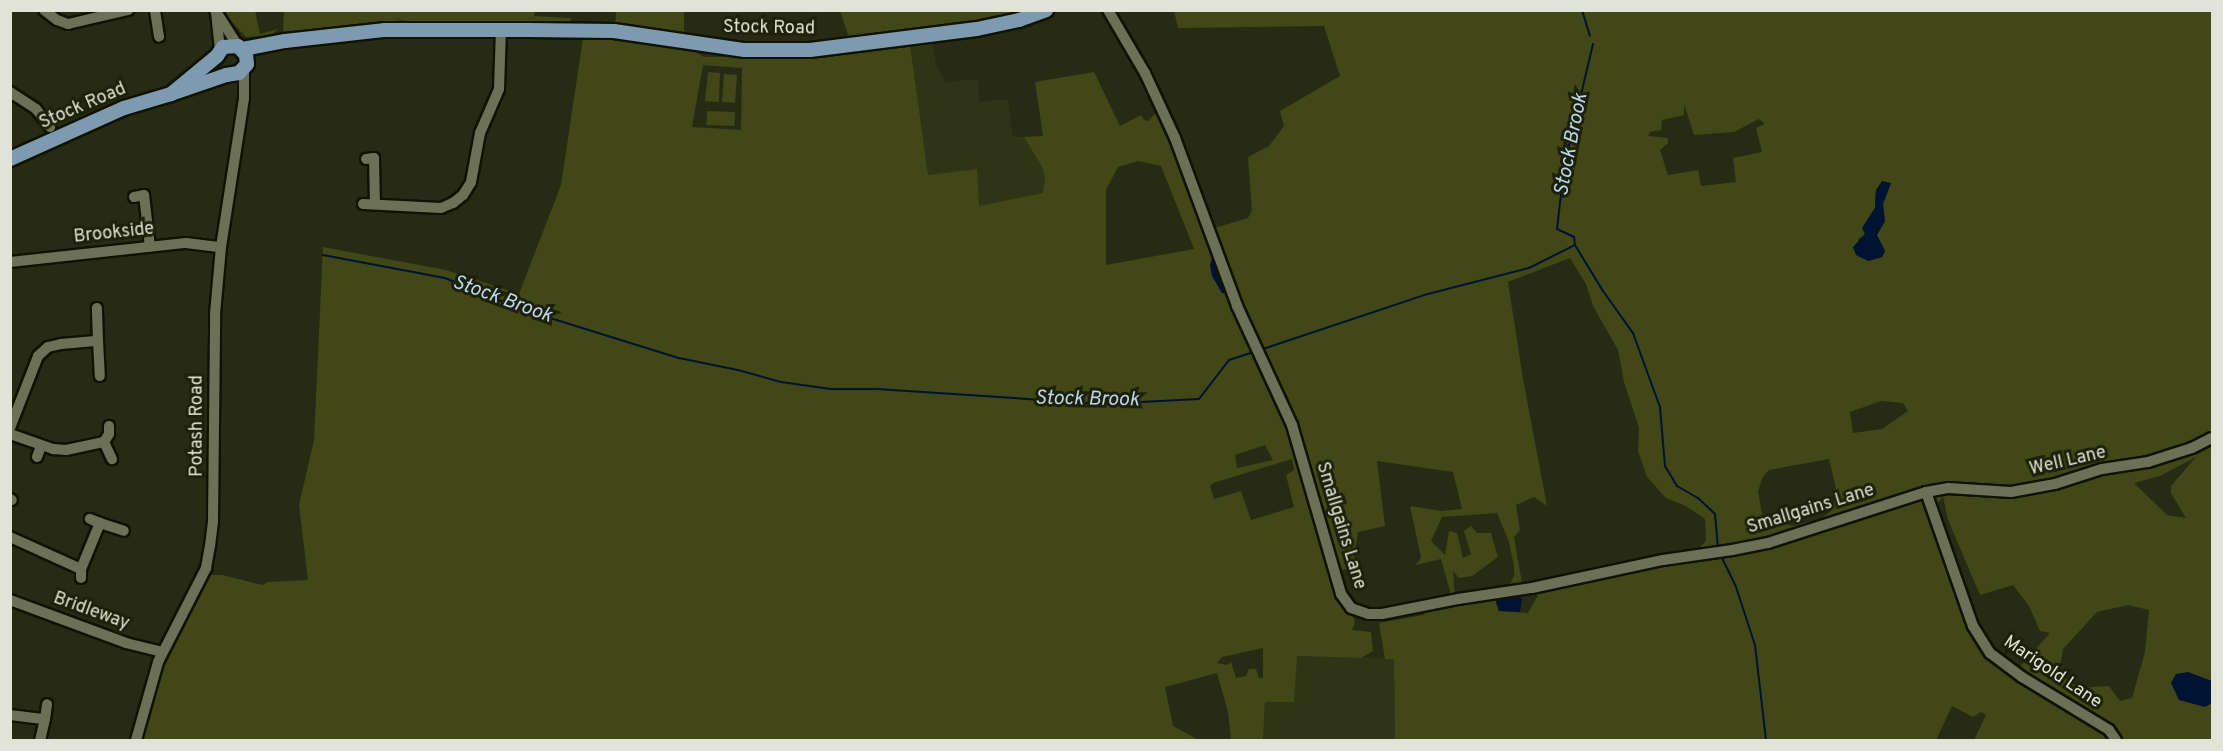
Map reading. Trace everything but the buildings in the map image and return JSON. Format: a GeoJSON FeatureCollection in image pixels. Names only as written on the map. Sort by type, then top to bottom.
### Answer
{"type":"FeatureCollection","features":[{"type":"Feature","properties":{"kind":"main road","name":"Stock Road"},"geometry":{"type":"LineString","coordinates":[[10,159],[124,108],[171,94],[275,44],[384,30],[602,30],[745,50],[810,50],[948,34],[1019,20],[1046,10]]}},
{"type":"Feature","properties":{"kind":"main road","name":"Stock Road"},"geometry":{"type":"LineString","coordinates":[[171,94],[228,45],[238,63]]}},
{"type":"Feature","properties":{"kind":"main road"},"geometry":{"type":"LineString","coordinates":[[218,53],[218,67],[238,63]]}},
{"type":"Feature","properties":{"kind":"street"},"geometry":{"type":"LineString","coordinates":[[44,10],[57,20],[68,24],[128,10]]}},
{"type":"Feature","properties":{"kind":"street","name":"Smallgains Lane"},"geometry":{"type":"LineString","coordinates":[[1108,10],[1145,73],[1175,138],[1209,236],[1255,346],[1292,425],[1341,594],[1351,608],[1368,614],[1382,614],[1458,598],[1532,588],[1663,560],[1768,543],[1926,492]]}},
{"type":"Feature","properties":{"kind":"street"},"geometry":{"type":"LineString","coordinates":[[154,11],[159,37]]}},
{"type":"Feature","properties":{"kind":"street"},"geometry":{"type":"LineString","coordinates":[[215,11],[218,53]]}},
{"type":"Feature","properties":{"kind":"street","name":"Potash Road"},"geometry":{"type":"LineString","coordinates":[[136,741],[162,652],[206,568],[213,522],[215,314],[221,247],[244,98],[238,63],[215,11]]}},
{"type":"Feature","properties":{"kind":"street"},"geometry":{"type":"LineString","coordinates":[[363,204],[441,208],[453,203],[463,195],[471,182],[480,133],[500,89],[501,30]]}},
{"type":"Feature","properties":{"kind":"street"},"geometry":{"type":"LineString","coordinates":[[10,92],[36,109],[50,127]]}},
{"type":"Feature","properties":{"kind":"street"},"geometry":{"type":"LineString","coordinates":[[374,159],[375,204]]}},
{"type":"Feature","properties":{"kind":"street"},"geometry":{"type":"LineString","coordinates":[[144,195],[150,247]]}},
{"type":"Feature","properties":{"kind":"street","name":"Brookside"},"geometry":{"type":"LineString","coordinates":[[10,262],[186,243],[221,247]]}},
{"type":"Feature","properties":{"kind":"street"},"geometry":{"type":"LineString","coordinates":[[97,308],[100,376]]}},
{"type":"Feature","properties":{"kind":"street"},"geometry":{"type":"LineString","coordinates":[[10,428],[38,356],[55,345],[99,341]]}},
{"type":"Feature","properties":{"kind":"street"},"geometry":{"type":"LineString","coordinates":[[10,434],[41,446],[66,450],[104,442],[109,434],[109,426]]}},
{"type":"Feature","properties":{"kind":"street","name":"Well Lane"},"geometry":{"type":"LineString","coordinates":[[1926,492],[1948,488],[2011,492],[2033,488],[2102,469],[2148,462],[2192,448],[2212,438]]}},
{"type":"Feature","properties":{"kind":"street"},"geometry":{"type":"LineString","coordinates":[[104,442],[112,459]]}},
{"type":"Feature","properties":{"kind":"street"},"geometry":{"type":"LineString","coordinates":[[37,457],[41,446]]}},
{"type":"Feature","properties":{"kind":"street","name":"Marigold Lane"},"geometry":{"type":"LineString","coordinates":[[1926,492],[1972,626],[1990,653],[2022,676],[2109,730],[2116,741]]}},
{"type":"Feature","properties":{"kind":"street"},"geometry":{"type":"LineString","coordinates":[[10,537],[81,574],[95,521],[124,531]]}},
{"type":"Feature","properties":{"kind":"street","name":"Bridleway"},"geometry":{"type":"LineString","coordinates":[[10,600],[126,643],[162,652]]}},
{"type":"Feature","properties":{"kind":"street"},"geometry":{"type":"LineString","coordinates":[[40,741],[47,704]]}},
{"type":"Feature","properties":{"kind":"street"},"geometry":{"type":"LineString","coordinates":[[10,715],[45,719]]}},
{"type":"Feature","properties":{"kind":"shaded area"},"geometry":{"type":"Polygon","coordinates":[[[535,10],[534,16],[571,18],[569,32],[407,31],[404,20],[284,32],[283,26],[284,11],[535,10]]]}},
{"type":"Feature","properties":{"kind":"shaded area"},"geometry":{"type":"Polygon","coordinates":[[[221,11],[255,11],[260,34],[278,29],[272,35],[246,37],[221,11]]]}},
{"type":"Feature","properties":{"kind":"shaded area"},"geometry":{"type":"Polygon","coordinates":[[[616,11],[684,11],[684,41],[701,44],[697,53],[704,57],[811,57],[854,45],[851,44],[840,11],[1027,11],[910,44],[928,175],[977,169],[979,206],[1043,193],[1045,177],[1042,167],[1024,137],[1043,136],[1035,82],[1094,72],[1120,126],[1141,115],[1144,120],[1148,121],[1161,108],[1208,230],[1248,218],[1252,210],[1248,157],[1269,146],[1284,126],[1280,111],[1340,76],[1324,26],[1178,28],[1174,11],[2212,11],[2212,740],[1974,740],[1986,715],[1981,712],[1973,717],[1952,706],[1936,740],[1395,740],[1394,659],[1385,659],[1379,623],[1423,615],[1430,608],[1498,597],[1496,602],[1499,611],[1528,613],[1537,597],[1536,588],[1581,572],[1696,551],[1706,541],[1705,519],[1686,506],[1666,498],[1647,477],[1638,451],[1639,428],[1624,382],[1618,350],[1593,306],[1586,284],[1570,258],[1508,282],[1523,379],[1547,506],[1534,497],[1516,505],[1520,530],[1514,537],[1523,589],[1503,589],[1509,586],[1514,576],[1514,566],[1509,542],[1497,513],[1442,517],[1431,541],[1445,555],[1449,531],[1457,533],[1463,558],[1471,554],[1464,531],[1471,526],[1477,533],[1491,533],[1498,557],[1472,576],[1459,578],[1453,571],[1455,595],[1451,595],[1441,559],[1416,565],[1421,558],[1410,506],[1441,511],[1462,509],[1453,472],[1377,461],[1385,526],[1358,532],[1354,556],[1357,567],[1342,570],[1342,580],[1354,603],[1363,610],[1351,609],[1355,622],[1352,630],[1371,632],[1373,651],[1361,658],[1297,656],[1294,702],[1265,702],[1263,740],[1231,740],[1228,712],[1217,673],[1165,687],[1173,726],[1199,740],[138,740],[154,676],[202,575],[222,575],[262,585],[268,582],[308,580],[299,505],[314,440],[323,247],[446,270],[519,294],[561,185],[583,38],[602,31],[615,31],[616,11]],[[703,65],[692,127],[741,130],[742,68],[703,65]],[[1684,104],[1684,115],[1662,120],[1661,130],[1650,132],[1648,136],[1668,138],[1668,143],[1660,150],[1668,175],[1698,170],[1701,186],[1736,182],[1733,158],[1762,152],[1756,128],[1765,124],[1759,119],[1734,132],[1694,135],[1684,104]],[[1138,161],[1118,167],[1106,190],[1106,265],[1194,249],[1161,166],[1138,161]],[[1891,183],[1875,194],[1875,208],[1867,220],[1865,234],[1858,239],[1868,261],[1882,257],[1885,251],[1877,235],[1885,221],[1883,204],[1891,183]],[[1881,401],[1850,412],[1853,433],[1882,429],[1908,411],[1903,403],[1881,401]],[[1265,445],[1235,455],[1237,468],[1273,460],[1265,445]],[[2196,457],[2160,476],[2134,483],[2167,515],[2186,518],[2171,493],[2171,486],[2196,457]],[[1292,459],[1213,483],[1210,486],[1214,499],[1241,491],[1251,520],[1294,507],[1286,475],[1294,470],[1292,459]],[[1829,459],[1769,470],[1762,478],[1758,492],[1763,519],[1768,526],[1775,524],[1777,517],[1785,524],[1793,526],[1822,518],[1830,512],[1837,493],[1829,459]],[[1943,496],[1933,510],[1964,602],[2001,661],[2020,667],[2050,633],[2040,631],[2029,606],[2013,585],[1980,595],[1948,520],[1943,496]],[[2128,605],[2097,612],[2063,649],[2059,673],[2078,688],[2109,686],[2120,701],[2132,698],[2145,652],[2149,610],[2128,605]],[[1263,648],[1222,657],[1217,663],[1227,665],[1231,662],[1236,678],[1246,676],[1249,669],[1256,669],[1259,678],[1263,678],[1263,648]]]}},
{"type":"Feature","properties":{"kind":"shaded area"},"geometry":{"type":"Polygon","coordinates":[[[932,42],[936,65],[946,82],[978,79],[979,102],[1008,99],[1013,137],[1024,137],[1042,167],[1045,177],[1044,193],[979,206],[928,176],[910,44],[932,42]]]}},
{"type":"Feature","properties":{"kind":"shaded area"},"geometry":{"type":"Polygon","coordinates":[[[708,72],[720,73],[719,102],[705,101],[708,72]]]}},
{"type":"Feature","properties":{"kind":"shaded area"},"geometry":{"type":"Polygon","coordinates":[[[724,74],[737,75],[735,103],[722,102],[724,74]]]}},
{"type":"Feature","properties":{"kind":"shaded area"},"geometry":{"type":"Polygon","coordinates":[[[707,111],[735,112],[734,126],[707,125],[707,111]]]}},
{"type":"Feature","properties":{"kind":"shaded area"},"geometry":{"type":"Polygon","coordinates":[[[1296,656],[1394,658],[1395,740],[1263,740],[1265,702],[1294,701],[1296,656]]]}},
{"type":"Feature","properties":{"kind":"water"},"geometry":{"type":"Polygon","coordinates":[[[1882,181],[1891,183],[1883,204],[1885,221],[1877,235],[1885,251],[1882,257],[1868,261],[1856,255],[1853,247],[1865,234],[1862,228],[1875,208],[1876,190],[1882,181]]]}},
{"type":"Feature","properties":{"kind":"water"},"geometry":{"type":"Polygon","coordinates":[[[1213,255],[1230,294],[1222,293],[1212,276],[1210,265],[1213,255]]]}},
{"type":"Feature","properties":{"kind":"water"},"geometry":{"type":"Polygon","coordinates":[[[1511,594],[1522,599],[1520,612],[1499,611],[1496,602],[1498,597],[1511,594]]]}},
{"type":"Feature","properties":{"kind":"water"},"geometry":{"type":"Polygon","coordinates":[[[2188,672],[2212,681],[2212,703],[2205,707],[2179,700],[2171,683],[2176,674],[2188,672]]]}},
{"type":"Feature","properties":{"kind":"waterway","name":"Stock Brook"},"geometry":{"type":"LineString","coordinates":[[1582,10],[1590,36]]}},
{"type":"Feature","properties":{"kind":"waterway"},"geometry":{"type":"LineString","coordinates":[[1593,44],[1564,167],[1557,229],[1574,237],[1575,245],[1603,291],[1633,333],[1660,407],[1665,466],[1677,486],[1698,498],[1715,514],[1718,548]]}},
{"type":"Feature","properties":{"kind":"waterway"},"geometry":{"type":"LineString","coordinates":[[1260,350],[1424,295],[1529,268],[1575,245]]}},
{"type":"Feature","properties":{"kind":"waterway"},"geometry":{"type":"LineString","coordinates":[[323,255],[445,278],[518,308],[679,358],[738,370],[781,382],[831,389],[877,389],[1102,404],[1199,399],[1229,360],[1254,352]]}},
{"type":"Feature","properties":{"kind":"waterway"},"geometry":{"type":"LineString","coordinates":[[1721,556],[1736,587],[1755,645],[1766,740]]}}]}
